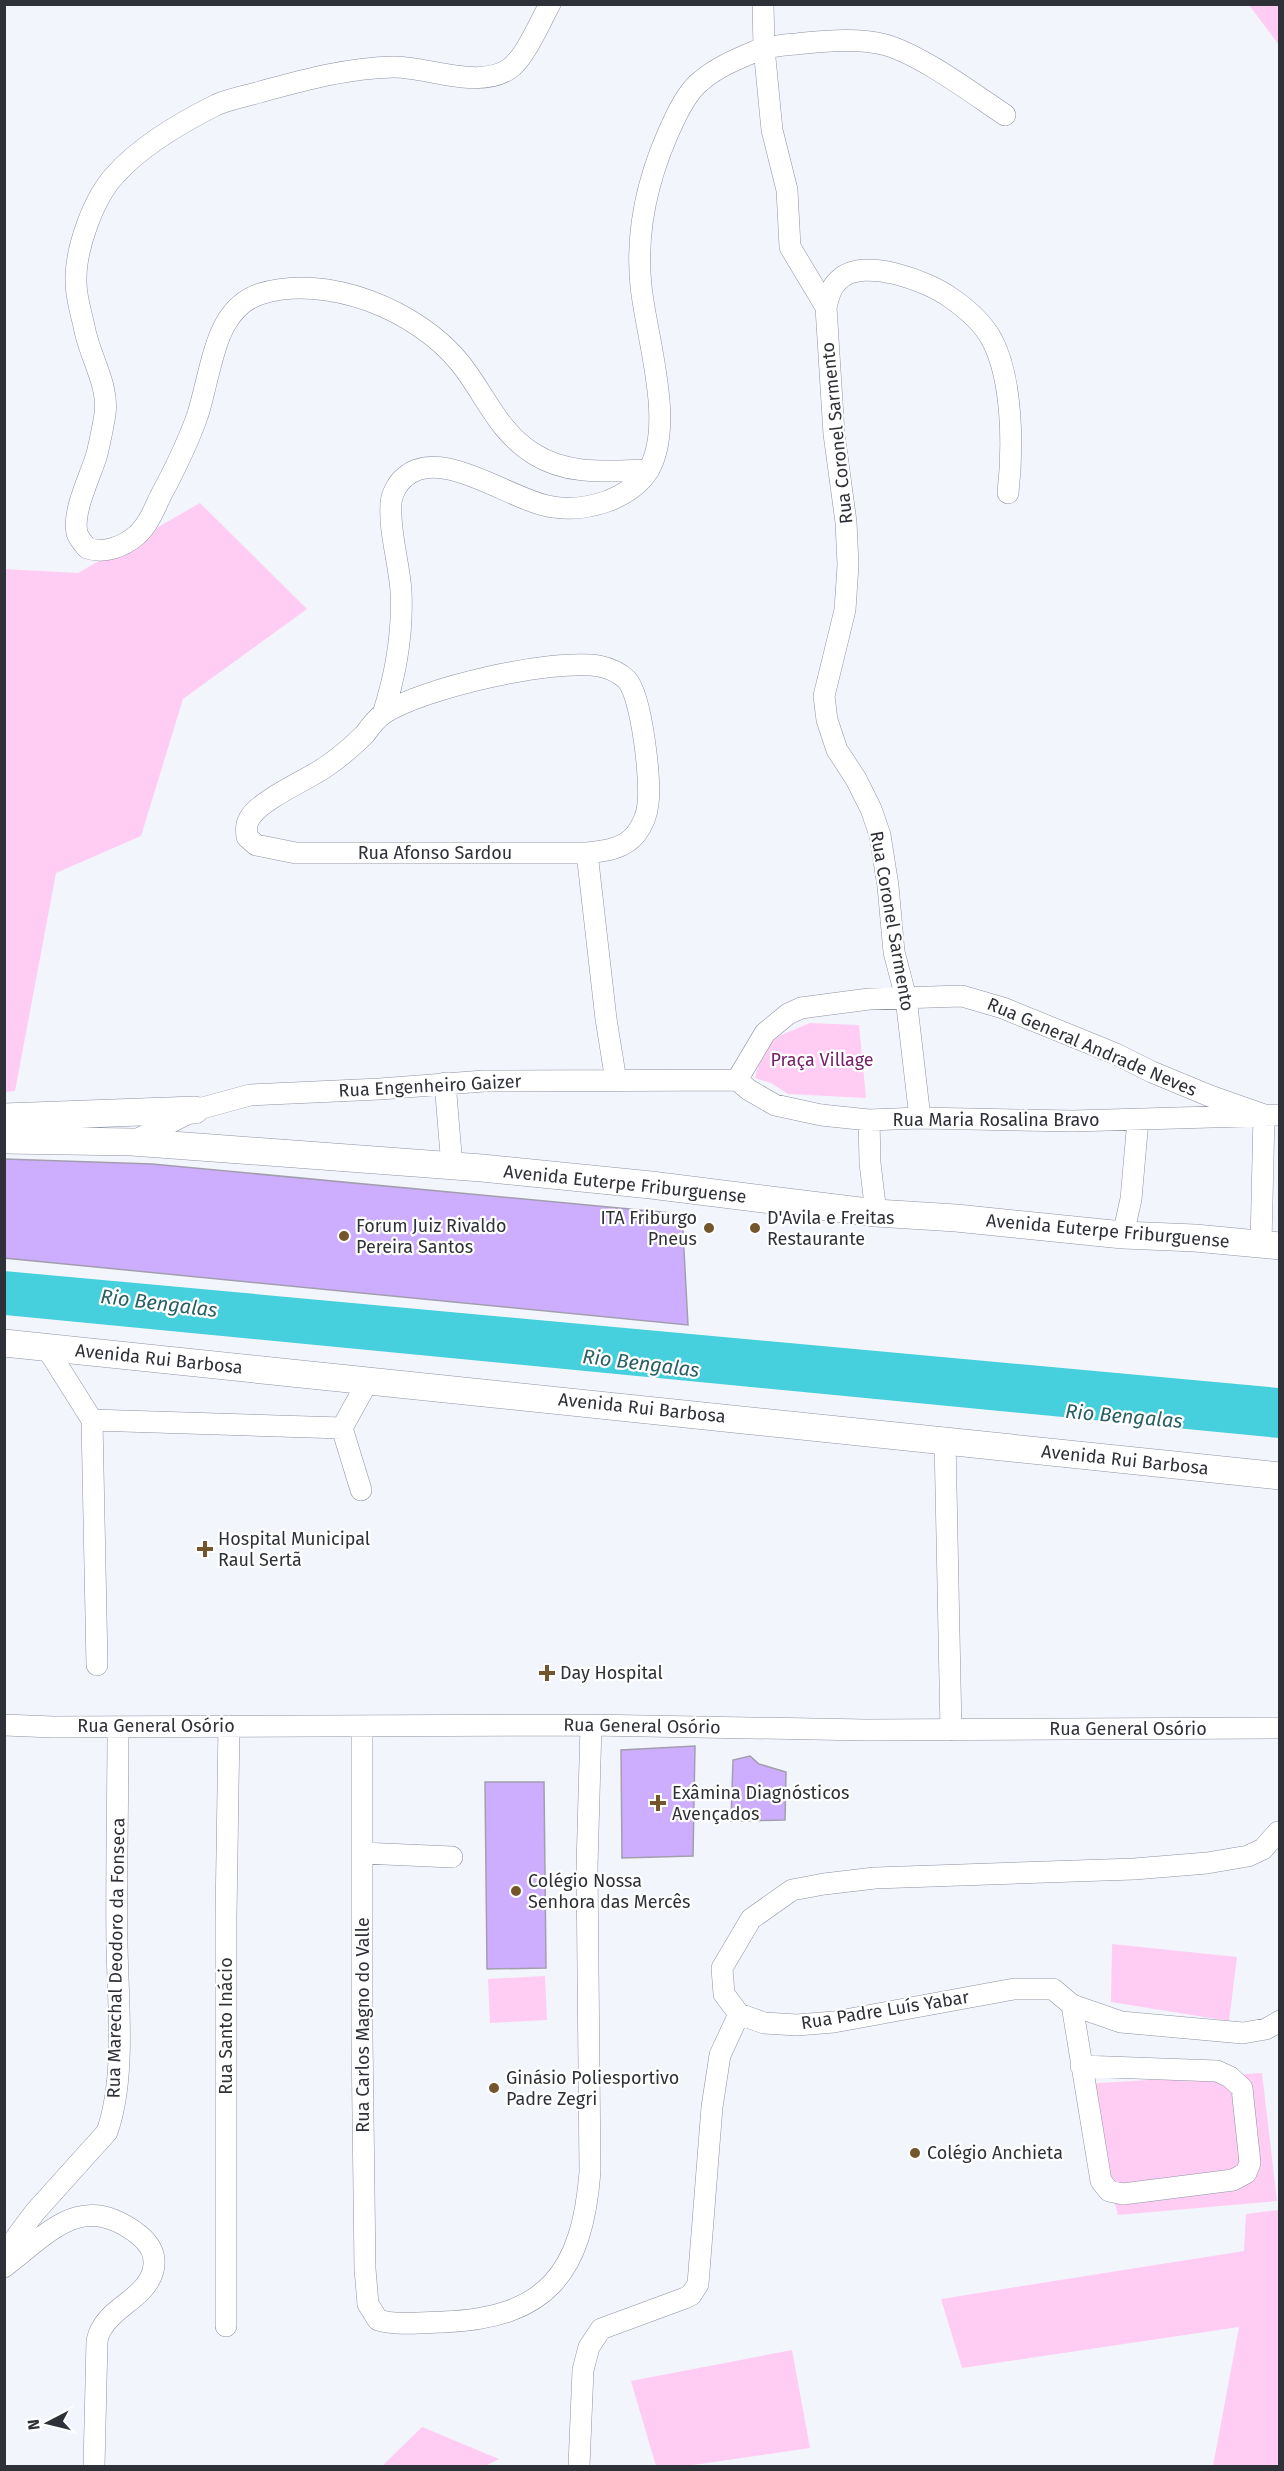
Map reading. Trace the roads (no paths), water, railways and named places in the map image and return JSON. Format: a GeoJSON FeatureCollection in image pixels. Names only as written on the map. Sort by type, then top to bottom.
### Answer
{"type":"FeatureCollection","features":[{"type":"Feature","properties":{"kind":"main road"},"geometry":{"type":"LineString","coordinates":[[4,1117],[195,1110]]}},
{"type":"Feature","properties":{"kind":"main road","name":"Avenida Euterpe Friburguense"},"geometry":{"type":"LineString","coordinates":[[4,1140],[132,1142],[452,1166],[651,1185],[876,1213],[956,1218],[1124,1235],[1195,1238],[1270,1245]]}},
{"type":"Feature","properties":{"kind":"main road","name":"Avenida Rui Barbosa"},"geometry":{"type":"LineString","coordinates":[[4,1343],[1280,1476]]}},
{"type":"Feature","properties":{"kind":"street"},"geometry":{"type":"LineString","coordinates":[[550,4],[521,55],[508,69],[472,78],[397,67],[365,68],[320,75],[219,104],[181,124],[115,174],[97,202],[87,225],[77,266],[77,295],[87,341],[105,394],[106,411],[96,455],[80,505],[77,533],[87,548],[104,551],[127,542],[146,525],[181,457],[198,414],[225,324],[239,305],[259,294],[280,290],[309,289],[360,298],[416,322],[445,346],[461,364],[502,426],[513,438],[547,462],[565,468],[589,471],[649,470]]}},
{"type":"Feature","properties":{"kind":"street","name":"Rua Coronel Sarmento"},"geometry":{"type":"LineString","coordinates":[[763,4],[764,48],[772,130],[787,190],[790,247],[826,307]]}},
{"type":"Feature","properties":{"kind":"street"},"geometry":{"type":"LineString","coordinates":[[383,714],[393,684],[400,637],[401,591],[391,500],[405,476],[421,469],[438,467],[455,470],[527,500],[552,507],[576,508],[597,505],[613,499],[640,482],[649,470],[655,453],[659,429],[658,394],[641,286],[642,227],[655,165],[681,107],[698,82],[719,68],[764,48],[821,41],[867,42],[888,46],[926,63],[1005,115]]}},
{"type":"Feature","properties":{"kind":"street","name":"Rua Coronel Sarmento"},"geometry":{"type":"LineString","coordinates":[[920,1118],[906,998],[894,952],[888,886],[880,835],[871,809],[856,779],[837,750],[827,720],[824,696],[845,610],[848,565],[846,522],[834,434],[826,307],[831,289],[841,278],[853,272],[872,270],[897,275],[950,297],[984,328],[999,356],[1004,378],[1012,441],[1008,493]]}},
{"type":"Feature","properties":{"kind":"street","name":"Rua Afonso Sardou"},"geometry":{"type":"LineString","coordinates":[[584,665],[599,666],[614,671],[627,680],[636,692],[647,766],[648,805],[637,833],[627,843],[603,851],[587,853],[296,853],[256,845],[247,837],[245,827],[250,816],[259,807],[312,777],[339,758],[383,714],[420,697],[505,673],[584,665]]}},
{"type":"Feature","properties":{"kind":"street"},"geometry":{"type":"LineString","coordinates":[[587,853],[606,1019],[616,1081]]}},
{"type":"Feature","properties":{"kind":"street","name":"Rua General Andrade Neves"},"geometry":{"type":"LineString","coordinates":[[737,1080],[765,1033],[788,1014],[816,1004],[962,996],[1003,1008],[1116,1054],[1210,1096],[1272,1115]]}},
{"type":"Feature","properties":{"kind":"street","name":"Rua Engenheiro Gaizer"},"geometry":{"type":"LineString","coordinates":[[132,1142],[195,1110],[250,1095],[380,1089],[445,1083],[555,1080],[737,1080]]}},
{"type":"Feature","properties":{"kind":"street","name":"Rua Maria Rosalina Bravo"},"geometry":{"type":"LineString","coordinates":[[737,1080],[775,1105],[821,1115],[869,1120],[920,1118],[1073,1121],[1272,1115]]}},
{"type":"Feature","properties":{"kind":"street"},"geometry":{"type":"LineString","coordinates":[[445,1083],[452,1166]]}},
{"type":"Feature","properties":{"kind":"street"},"geometry":{"type":"LineString","coordinates":[[1270,1245],[1272,1115]]}},
{"type":"Feature","properties":{"kind":"street"},"geometry":{"type":"LineString","coordinates":[[1124,1235],[1131,1200],[1138,1119]]}},
{"type":"Feature","properties":{"kind":"street"},"geometry":{"type":"LineString","coordinates":[[869,1120],[870,1163],[876,1213]]}},
{"type":"Feature","properties":{"kind":"street"},"geometry":{"type":"LineString","coordinates":[[46,1347],[92,1420],[97,1665]]}},
{"type":"Feature","properties":{"kind":"street"},"geometry":{"type":"LineString","coordinates":[[361,1490],[342,1428],[368,1381]]}},
{"type":"Feature","properties":{"kind":"street"},"geometry":{"type":"LineString","coordinates":[[92,1420],[342,1428]]}},
{"type":"Feature","properties":{"kind":"street"},"geometry":{"type":"LineString","coordinates":[[945,1440],[951,1730]]}},
{"type":"Feature","properties":{"kind":"street","name":"Rua General Osório"},"geometry":{"type":"LineString","coordinates":[[4,1725],[118,1727],[591,1725],[951,1730],[1280,1728]]}},
{"type":"Feature","properties":{"kind":"street","name":"Rua Carlos Magno do Valle"},"geometry":{"type":"LineString","coordinates":[[363,1726],[365,2269],[368,2304],[378,2320],[388,2323],[456,2321],[508,2312],[524,2306],[544,2293],[563,2270],[583,2228],[590,2172],[588,1867],[591,1725]]}},
{"type":"Feature","properties":{"kind":"street","name":"Rua Santo Inácio"},"geometry":{"type":"LineString","coordinates":[[226,2326],[229,1726]]}},
{"type":"Feature","properties":{"kind":"street","name":"Rua Marechal Deodoro da Fonseca"},"geometry":{"type":"LineString","coordinates":[[4,2259],[14,2240],[35,2212],[107,2132],[113,2116],[118,2063],[116,1869],[118,1727]]}},
{"type":"Feature","properties":{"kind":"street"},"geometry":{"type":"LineString","coordinates":[[579,2466],[584,2370],[589,2347],[601,2329],[685,2298],[691,2295],[698,2284],[712,2107],[720,2055],[739,2014],[724,1994],[722,1968],[751,1919],[792,1890],[824,1884],[875,1878],[1122,1870],[1206,1863],[1248,1856],[1263,1849],[1279,1832]]}},
{"type":"Feature","properties":{"kind":"street"},"geometry":{"type":"LineString","coordinates":[[362,1853],[452,1857]]}},
{"type":"Feature","properties":{"kind":"street","name":"Rua Padre Luís Yabar"},"geometry":{"type":"LineString","coordinates":[[739,2014],[764,2023],[797,2025],[834,2022],[1024,1989],[1053,1989],[1072,2005],[1121,2022],[1243,2033],[1266,2029],[1280,2020]]}},
{"type":"Feature","properties":{"kind":"street"},"geometry":{"type":"LineString","coordinates":[[1072,2005],[1081,2066],[1101,2181],[1109,2191],[1123,2194],[1233,2181],[1246,2173],[1250,2163],[1242,2088],[1230,2077],[1217,2072],[1081,2066]]}},
{"type":"Feature","properties":{"kind":"street"},"geometry":{"type":"LineString","coordinates":[[4,2267],[68,2220],[83,2216],[99,2215],[117,2220],[149,2243],[154,2257],[153,2271],[134,2299],[102,2328],[97,2341],[94,2466]]}},
{"type":"Feature","properties":{"kind":"water","name":"Rio Bengalas"},"geometry":{"type":"Polygon","coordinates":[[[4,1271],[1279,1388],[1279,1438],[5,1315],[4,1271]]]}},
{"type":"Feature","properties":{"kind":"place","name":"ITA Friburgo Pneus"},"geometry":{"type":"Point","coordinates":[709,1228]}},
{"type":"Feature","properties":{"kind":"place","name":"D'Avila e Freitas Restaurante"},"geometry":{"type":"Point","coordinates":[755,1228]}},
{"type":"Feature","properties":{"kind":"place","name":"Forum Juiz Rivaldo Pereira Santos"},"geometry":{"type":"Point","coordinates":[344,1236]}},
{"type":"Feature","properties":{"kind":"place","name":"Hospital Municipal Raul Sertã"},"geometry":{"type":"Point","coordinates":[205,1549]}},
{"type":"Feature","properties":{"kind":"place","name":"Day Hospital"},"geometry":{"type":"Point","coordinates":[547,1673]}},
{"type":"Feature","properties":{"kind":"place","name":"Exâmina Diagnósticos Avençados"},"geometry":{"type":"Point","coordinates":[658,1803]}},
{"type":"Feature","properties":{"kind":"place","name":"Colégio Nossa Senhora das Mercês"},"geometry":{"type":"Point","coordinates":[516,1891]}},
{"type":"Feature","properties":{"kind":"place","name":"Ginásio Poliesportivo Padre Zegri"},"geometry":{"type":"Point","coordinates":[494,2088]}},
{"type":"Feature","properties":{"kind":"place","name":"Colégio Anchieta"},"geometry":{"type":"Point","coordinates":[915,2153]}},
{"type":"Feature","properties":{"kind":"park label","name":"Praça Village"},"geometry":{"type":"Point","coordinates":[822,1060]}}]}
